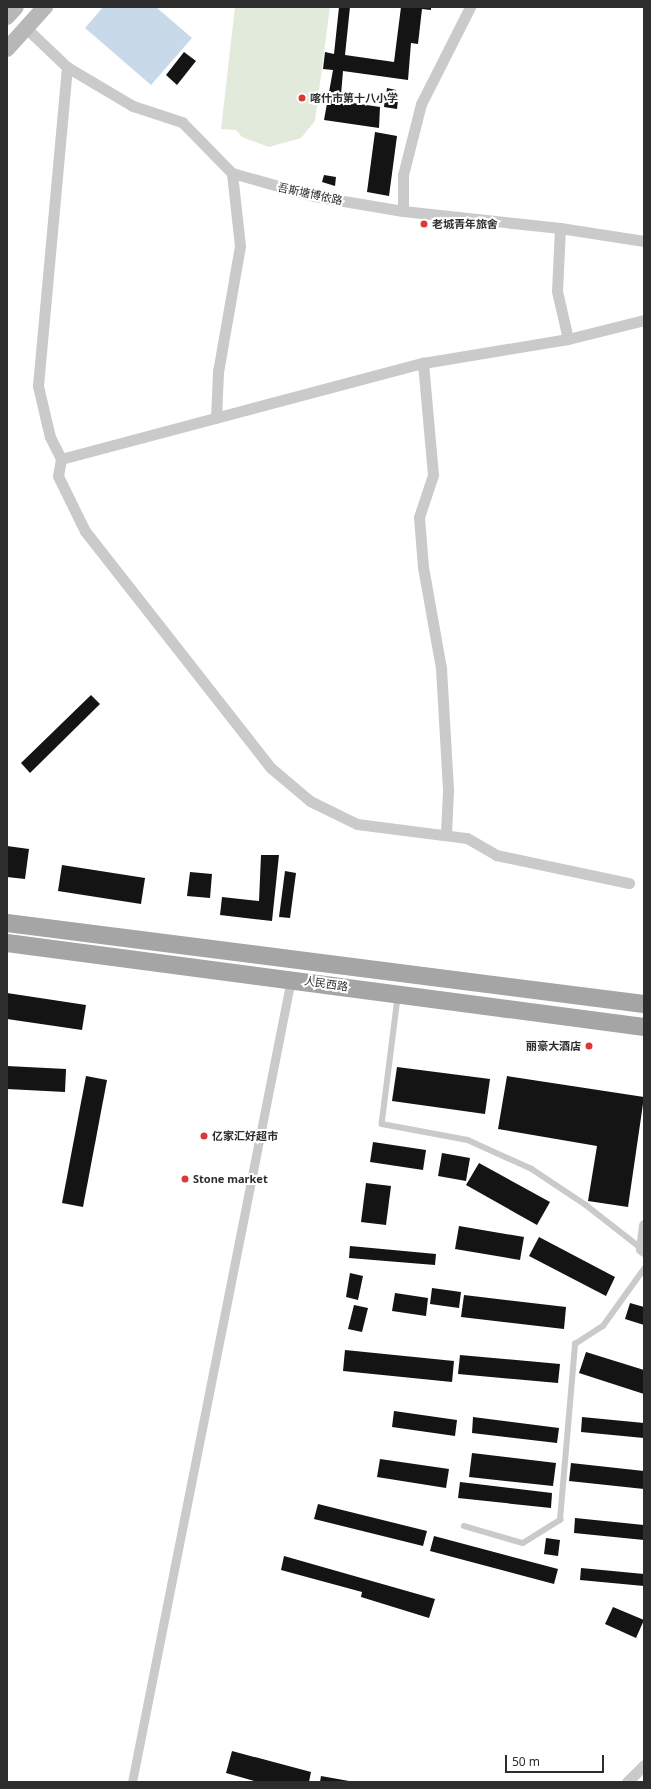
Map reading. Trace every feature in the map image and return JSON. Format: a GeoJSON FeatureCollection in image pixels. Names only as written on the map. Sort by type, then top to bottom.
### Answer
{"type":"FeatureCollection","features":[{"type":"Feature","properties":{"kind":"main road"},"geometry":{"type":"LineString","coordinates":[[7,17],[16,7]]}},
{"type":"Feature","properties":{"kind":"main road"},"geometry":{"type":"LineString","coordinates":[[7,49],[45,7]]}},
{"type":"Feature","properties":{"kind":"main road","name":"人民西路"},"geometry":{"type":"LineString","coordinates":[[7,923],[644,1004]]}},
{"type":"Feature","properties":{"kind":"main road","name":"人民西路"},"geometry":{"type":"LineString","coordinates":[[7,943],[644,1027]]}},
{"type":"Feature","properties":{"kind":"street"},"geometry":{"type":"LineString","coordinates":[[403,211],[403,175],[421,104],[470,7]]}},
{"type":"Feature","properties":{"kind":"street","name":"吾斯塘博依路"},"geometry":{"type":"LineString","coordinates":[[26,28],[67,67],[134,106],[182,122],[232,173],[314,196],[403,211],[560,228],[644,241]]}},
{"type":"Feature","properties":{"kind":"street"},"geometry":{"type":"LineString","coordinates":[[67,67],[38,386],[50,437],[61,459],[58,476],[85,531],[271,768],[310,801],[357,824],[446,834],[467,838],[496,855],[629,883]]}},
{"type":"Feature","properties":{"kind":"street"},"geometry":{"type":"LineString","coordinates":[[216,418],[218,372],[240,246],[232,173]]}},
{"type":"Feature","properties":{"kind":"street"},"geometry":{"type":"LineString","coordinates":[[560,228],[557,291],[568,338]]}},
{"type":"Feature","properties":{"kind":"street"},"geometry":{"type":"LineString","coordinates":[[61,459],[423,363],[568,338],[644,320]]}},
{"type":"Feature","properties":{"kind":"street"},"geometry":{"type":"LineString","coordinates":[[423,363],[433,475],[419,517],[423,566],[441,668],[448,791],[446,834]]}},
{"type":"Feature","properties":{"kind":"street"},"geometry":{"type":"LineString","coordinates":[[132,1782],[290,980]]}},
{"type":"Feature","properties":{"kind":"street"},"geometry":{"type":"LineString","coordinates":[[643,1250],[644,1225]]}},
{"type":"Feature","properties":{"kind":"street"},"geometry":{"type":"LineString","coordinates":[[628,1782],[644,1765]]}},
{"type":"Feature","properties":{"kind":"lane"},"geometry":{"type":"LineString","coordinates":[[398,994],[382,1124],[468,1140],[532,1169],[586,1205],[643,1250]]}},
{"type":"Feature","properties":{"kind":"lane"},"geometry":{"type":"LineString","coordinates":[[464,1526],[523,1543],[560,1520],[575,1344],[603,1326],[644,1269]]}},
{"type":"Feature","properties":{"kind":"green space"},"geometry":{"type":"Polygon","coordinates":[[[235,7],[330,7],[315,121],[301,138],[269,147],[242,137],[236,130],[221,129],[235,7]]]}},
{"type":"Feature","properties":{"kind":"water"},"geometry":{"type":"Polygon","coordinates":[[[103,7],[156,7],[192,38],[151,85],[85,28],[103,7]]]}},
{"type":"Feature","properties":{"kind":"building"},"geometry":{"type":"Polygon","coordinates":[[[339,7],[350,7],[345,55],[394,62],[401,7],[431,7],[431,10],[422,9],[418,44],[411,43],[408,80],[343,71],[341,95],[354,97],[353,103],[380,107],[379,128],[324,120],[333,70],[323,69],[325,52],[334,54],[339,7]]]}},
{"type":"Feature","properties":{"kind":"building"},"geometry":{"type":"Polygon","coordinates":[[[184,52],[196,61],[177,85],[166,75],[184,52]]]}},
{"type":"Feature","properties":{"kind":"building"},"geometry":{"type":"Polygon","coordinates":[[[387,88],[396,90],[395,97],[386,96],[387,88]]]}},
{"type":"Feature","properties":{"kind":"building"},"geometry":{"type":"Polygon","coordinates":[[[385,98],[398,100],[397,109],[384,107],[385,98]]]}},
{"type":"Feature","properties":{"kind":"building"},"geometry":{"type":"Polygon","coordinates":[[[375,132],[397,136],[389,196],[367,192],[375,132]]]}},
{"type":"Feature","properties":{"kind":"building"},"geometry":{"type":"Polygon","coordinates":[[[324,175],[336,177],[335,186],[322,182],[324,175]]]}},
{"type":"Feature","properties":{"kind":"building"},"geometry":{"type":"Polygon","coordinates":[[[91,695],[100,704],[30,773],[21,763],[91,695]]]}},
{"type":"Feature","properties":{"kind":"building"},"geometry":{"type":"Polygon","coordinates":[[[7,846],[29,849],[25,879],[7,877],[7,846]]]}},
{"type":"Feature","properties":{"kind":"building"},"geometry":{"type":"Polygon","coordinates":[[[261,855],[279,855],[272,921],[220,915],[222,897],[259,901],[261,855]]]}},
{"type":"Feature","properties":{"kind":"building"},"geometry":{"type":"Polygon","coordinates":[[[62,865],[145,878],[141,904],[58,891],[62,865]]]}},
{"type":"Feature","properties":{"kind":"building"},"geometry":{"type":"Polygon","coordinates":[[[285,871],[296,873],[290,918],[279,917],[285,871]]]}},
{"type":"Feature","properties":{"kind":"building"},"geometry":{"type":"Polygon","coordinates":[[[190,872],[212,874],[210,898],[187,896],[190,872]]]}},
{"type":"Feature","properties":{"kind":"building"},"geometry":{"type":"Polygon","coordinates":[[[7,993],[86,1005],[82,1030],[7,1019],[7,993]]]}},
{"type":"Feature","properties":{"kind":"building"},"geometry":{"type":"Polygon","coordinates":[[[7,1066],[66,1069],[65,1092],[7,1089],[7,1066]]]}},
{"type":"Feature","properties":{"kind":"building"},"geometry":{"type":"Polygon","coordinates":[[[397,1067],[490,1079],[485,1114],[392,1101],[397,1067]]]}},
{"type":"Feature","properties":{"kind":"building"},"geometry":{"type":"Polygon","coordinates":[[[86,1076],[107,1080],[83,1207],[62,1203],[86,1076]]]}},
{"type":"Feature","properties":{"kind":"building"},"geometry":{"type":"Polygon","coordinates":[[[507,1076],[644,1097],[628,1207],[588,1201],[597,1146],[498,1129],[507,1076]]]}},
{"type":"Feature","properties":{"kind":"building"},"geometry":{"type":"Polygon","coordinates":[[[373,1142],[426,1150],[423,1170],[370,1162],[373,1142]]]}},
{"type":"Feature","properties":{"kind":"building"},"geometry":{"type":"Polygon","coordinates":[[[442,1153],[470,1158],[466,1181],[438,1176],[442,1153]]]}},
{"type":"Feature","properties":{"kind":"building"},"geometry":{"type":"Polygon","coordinates":[[[479,1163],[550,1202],[537,1225],[466,1185],[479,1163]]]}},
{"type":"Feature","properties":{"kind":"building"},"geometry":{"type":"Polygon","coordinates":[[[366,1183],[391,1186],[386,1225],[361,1222],[366,1183]]]}},
{"type":"Feature","properties":{"kind":"building"},"geometry":{"type":"Polygon","coordinates":[[[459,1226],[524,1237],[520,1260],[455,1249],[459,1226]]]}},
{"type":"Feature","properties":{"kind":"building"},"geometry":{"type":"Polygon","coordinates":[[[539,1237],[615,1277],[606,1296],[529,1256],[539,1237]]]}},
{"type":"Feature","properties":{"kind":"building"},"geometry":{"type":"Polygon","coordinates":[[[350,1246],[436,1254],[435,1265],[349,1258],[350,1246]]]}},
{"type":"Feature","properties":{"kind":"building"},"geometry":{"type":"Polygon","coordinates":[[[350,1273],[363,1276],[358,1300],[346,1297],[350,1273]]]}},
{"type":"Feature","properties":{"kind":"building"},"geometry":{"type":"Polygon","coordinates":[[[432,1288],[461,1292],[459,1308],[430,1304],[432,1288]]]}},
{"type":"Feature","properties":{"kind":"building"},"geometry":{"type":"Polygon","coordinates":[[[395,1293],[428,1298],[426,1316],[392,1311],[395,1293]]]}},
{"type":"Feature","properties":{"kind":"building"},"geometry":{"type":"Polygon","coordinates":[[[464,1295],[566,1307],[564,1329],[461,1317],[464,1295]]]}},
{"type":"Feature","properties":{"kind":"building"},"geometry":{"type":"Polygon","coordinates":[[[630,1303],[644,1307],[644,1325],[625,1319],[630,1303]]]}},
{"type":"Feature","properties":{"kind":"building"},"geometry":{"type":"Polygon","coordinates":[[[354,1305],[368,1308],[362,1332],[348,1329],[354,1305]]]}},
{"type":"Feature","properties":{"kind":"building"},"geometry":{"type":"Polygon","coordinates":[[[345,1350],[454,1361],[452,1382],[343,1371],[345,1350]]]}},
{"type":"Feature","properties":{"kind":"building"},"geometry":{"type":"Polygon","coordinates":[[[586,1352],[644,1370],[644,1394],[579,1373],[586,1352]]]}},
{"type":"Feature","properties":{"kind":"building"},"geometry":{"type":"Polygon","coordinates":[[[460,1355],[560,1364],[558,1383],[458,1374],[460,1355]]]}},
{"type":"Feature","properties":{"kind":"building"},"geometry":{"type":"Polygon","coordinates":[[[394,1411],[457,1420],[455,1436],[392,1427],[394,1411]]]}},
{"type":"Feature","properties":{"kind":"building"},"geometry":{"type":"Polygon","coordinates":[[[473,1417],[559,1428],[557,1443],[472,1433],[473,1417]]]}},
{"type":"Feature","properties":{"kind":"building"},"geometry":{"type":"Polygon","coordinates":[[[582,1417],[644,1423],[644,1438],[581,1432],[582,1417]]]}},
{"type":"Feature","properties":{"kind":"building"},"geometry":{"type":"Polygon","coordinates":[[[472,1453],[556,1463],[553,1486],[469,1477],[472,1453]]]}},
{"type":"Feature","properties":{"kind":"building"},"geometry":{"type":"Polygon","coordinates":[[[380,1459],[449,1469],[446,1488],[377,1477],[380,1459]]]}},
{"type":"Feature","properties":{"kind":"building"},"geometry":{"type":"Polygon","coordinates":[[[571,1463],[644,1471],[644,1489],[569,1481],[571,1463]]]}},
{"type":"Feature","properties":{"kind":"building"},"geometry":{"type":"Polygon","coordinates":[[[460,1482],[552,1493],[551,1508],[458,1498],[460,1482]]]}},
{"type":"Feature","properties":{"kind":"building"},"geometry":{"type":"Polygon","coordinates":[[[318,1504],[427,1531],[423,1546],[314,1519],[318,1504]]]}},
{"type":"Feature","properties":{"kind":"building"},"geometry":{"type":"Polygon","coordinates":[[[575,1518],[644,1525],[644,1540],[574,1533],[575,1518]]]}},
{"type":"Feature","properties":{"kind":"building"},"geometry":{"type":"Polygon","coordinates":[[[434,1536],[558,1569],[554,1584],[430,1551],[434,1536]]]}},
{"type":"Feature","properties":{"kind":"building"},"geometry":{"type":"Polygon","coordinates":[[[546,1538],[560,1540],[558,1556],[544,1554],[546,1538]]]}},
{"type":"Feature","properties":{"kind":"building"},"geometry":{"type":"Polygon","coordinates":[[[284,1556],[435,1599],[429,1618],[361,1597],[362,1592],[281,1570],[284,1556]]]}},
{"type":"Feature","properties":{"kind":"building"},"geometry":{"type":"Polygon","coordinates":[[[581,1568],[644,1574],[644,1586],[580,1580],[581,1568]]]}},
{"type":"Feature","properties":{"kind":"building"},"geometry":{"type":"Polygon","coordinates":[[[613,1607],[644,1620],[636,1638],[605,1624],[613,1607]]]}},
{"type":"Feature","properties":{"kind":"building"},"geometry":{"type":"Polygon","coordinates":[[[232,1751],[311,1772],[309,1782],[258,1782],[226,1773],[232,1751]]]}},
{"type":"Feature","properties":{"kind":"building"},"geometry":{"type":"Polygon","coordinates":[[[321,1776],[349,1781],[349,1782],[320,1782],[321,1776]]]}},
{"type":"Feature","properties":{"kind":"place","name":"喀什市第十八小学"},"geometry":{"type":"Point","coordinates":[302,98]}},
{"type":"Feature","properties":{"kind":"place","name":"老城青年旅舍"},"geometry":{"type":"Point","coordinates":[424,224]}},
{"type":"Feature","properties":{"kind":"place","name":"丽豪大酒店"},"geometry":{"type":"Point","coordinates":[589,1046]}},
{"type":"Feature","properties":{"kind":"place","name":"亿家汇好超市"},"geometry":{"type":"Point","coordinates":[204,1136]}},
{"type":"Feature","properties":{"kind":"place","name":"Stone market"},"geometry":{"type":"Point","coordinates":[185,1179]}}]}
